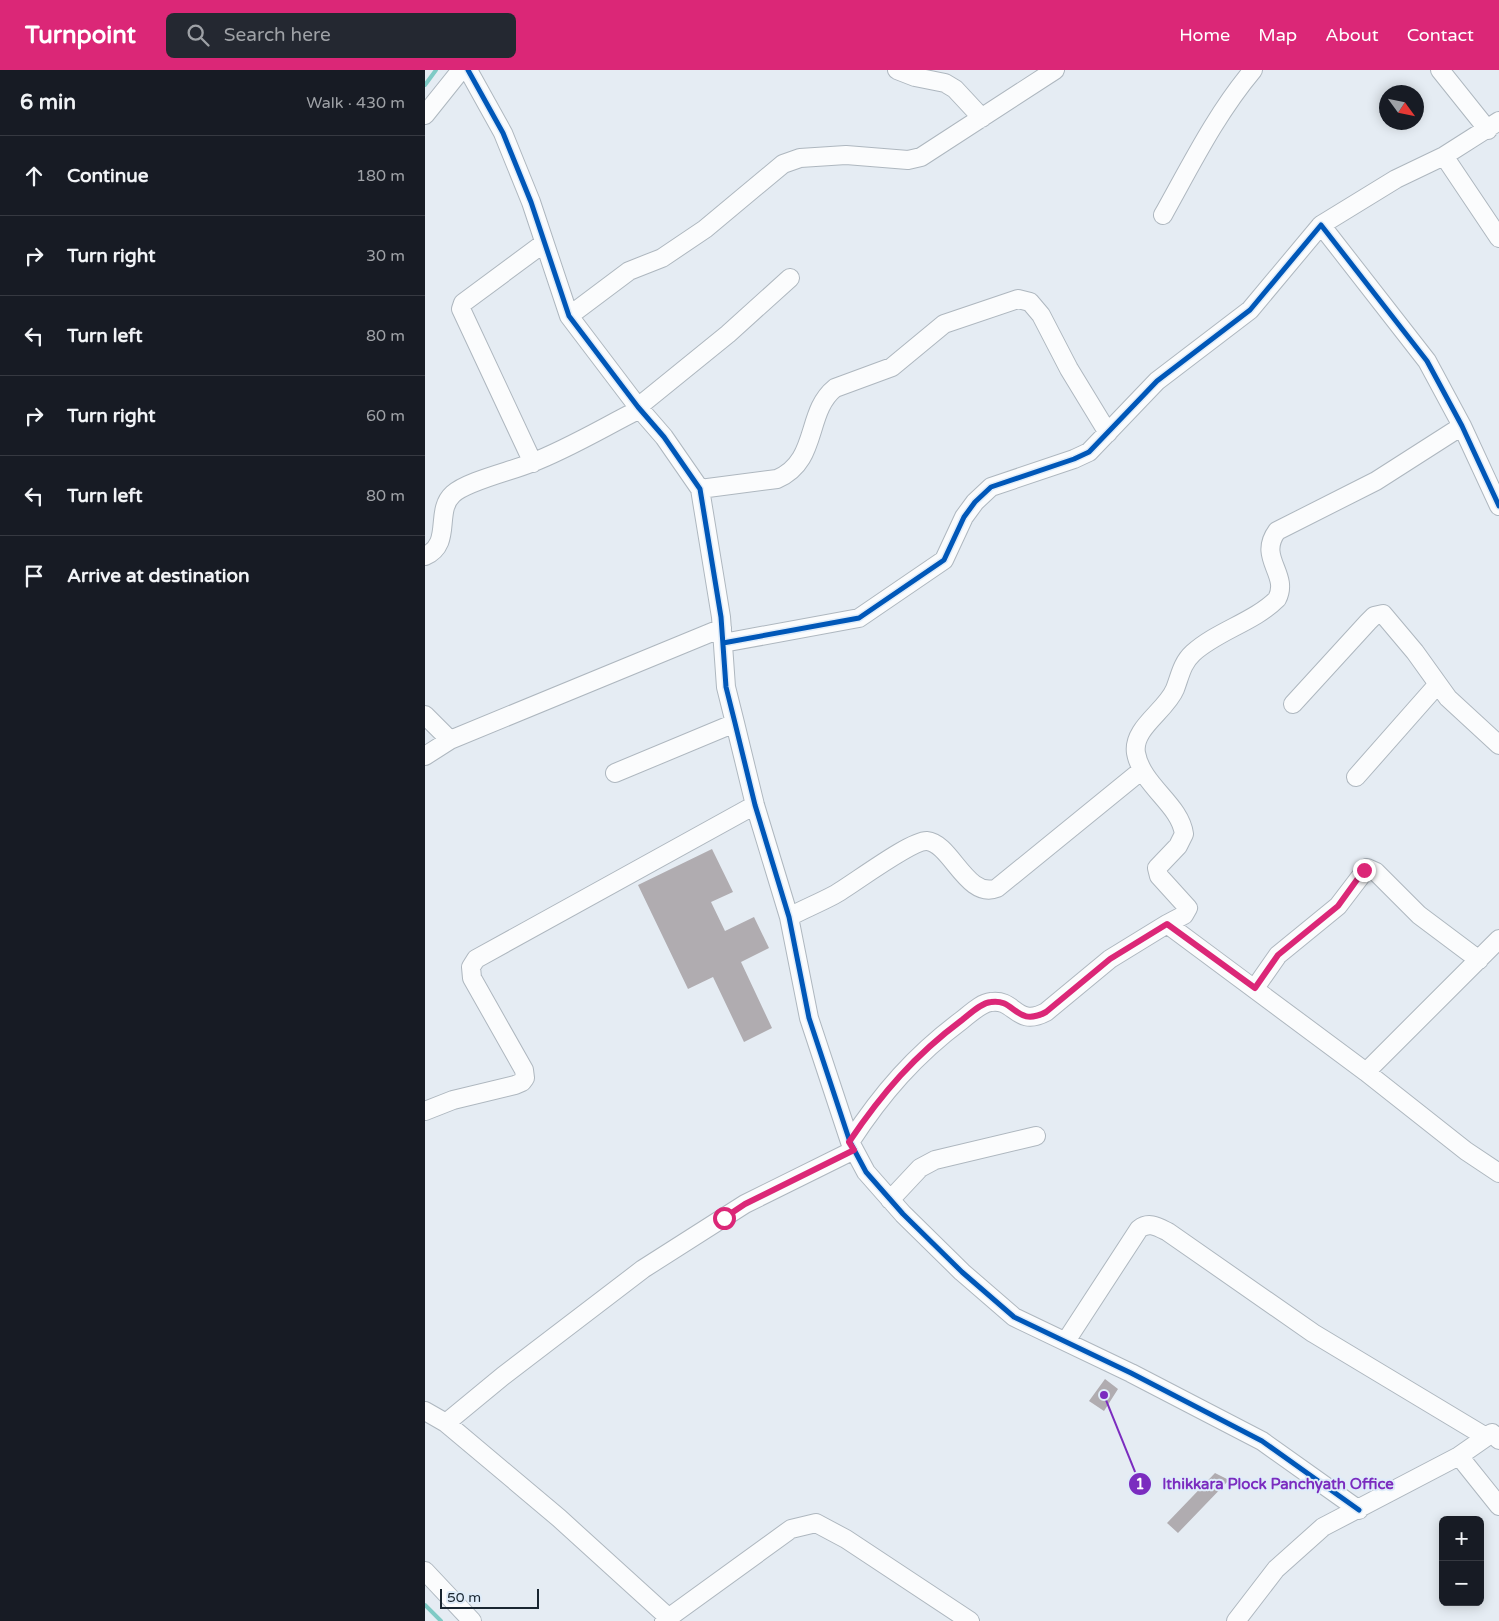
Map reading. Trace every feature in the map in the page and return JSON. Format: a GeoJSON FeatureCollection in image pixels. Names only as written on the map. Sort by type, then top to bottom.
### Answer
{"type":"FeatureCollection","features":[{"type":"Feature","properties":{"kind":"street"},"geometry":{"type":"LineString","coordinates":[[425,115],[461,70]]}},
{"type":"Feature","properties":{"kind":"street"},"geometry":{"type":"LineString","coordinates":[[467,70],[503,134],[569,316],[639,408],[664,437],[700,489],[722,636],[727,687],[735,723],[755,805],[789,917],[809,1018],[852,1146],[866,1172],[890,1200],[1000,1307],[1031,1327],[1066,1341],[1262,1441],[1359,1510]]}},
{"type":"Feature","properties":{"kind":"street"},"geometry":{"type":"LineString","coordinates":[[897,70],[915,77],[945,84],[955,89],[982,118]]}},
{"type":"Feature","properties":{"kind":"street"},"geometry":{"type":"LineString","coordinates":[[569,316],[629,271],[663,258],[705,229],[783,164],[800,158],[846,155],[908,160],[921,157],[1055,70]]}},
{"type":"Feature","properties":{"kind":"street"},"geometry":{"type":"LineString","coordinates":[[1163,215],[1232,95],[1253,70]]}},
{"type":"Feature","properties":{"kind":"street"},"geometry":{"type":"LineString","coordinates":[[425,756],[450,740],[722,636],[859,618],[944,560],[964,517],[983,493],[991,487],[1074,459],[1089,452],[1157,381],[1250,310],[1321,225],[1396,179],[1444,156],[1494,125],[1440,70]]}},
{"type":"Feature","properties":{"kind":"street"},"geometry":{"type":"LineString","coordinates":[[1444,156],[1499,238]]}},
{"type":"Feature","properties":{"kind":"street"},"geometry":{"type":"LineString","coordinates":[[1321,225],[1427,362],[1462,426],[1499,506]]}},
{"type":"Feature","properties":{"kind":"street"},"geometry":{"type":"LineString","coordinates":[[533,463],[461,309],[463,303],[544,243]]}},
{"type":"Feature","properties":{"kind":"street"},"geometry":{"type":"LineString","coordinates":[[425,556],[432,553],[440,543],[445,509],[453,494],[461,489],[533,463],[639,408],[728,334],[790,278]]}},
{"type":"Feature","properties":{"kind":"street"},"geometry":{"type":"LineString","coordinates":[[700,489],[777,479],[785,475],[803,458],[822,406],[829,393],[835,388],[892,367],[944,324],[1018,299],[1030,302],[1041,315],[1069,368],[1108,433]]}},
{"type":"Feature","properties":{"kind":"street"},"geometry":{"type":"LineString","coordinates":[[446,1423],[503,1376],[643,1269],[745,1204],[852,1146],[891,1085],[942,1035],[979,1007],[990,1002],[999,1002],[1026,1018],[1035,1018],[1046,1012],[1110,959],[1184,915],[1188,908],[1159,876],[1157,868],[1182,839],[1183,827],[1180,820],[1153,787],[1142,770],[1136,753],[1140,733],[1163,707],[1174,691],[1182,666],[1193,652],[1272,604],[1278,597],[1280,584],[1269,551],[1277,531],[1376,481],[1462,426]]}},
{"type":"Feature","properties":{"kind":"street"},"geometry":{"type":"LineString","coordinates":[[1293,704],[1368,622],[1379,614],[1388,617],[1454,704],[1499,745]]}},
{"type":"Feature","properties":{"kind":"street"},"geometry":{"type":"LineString","coordinates":[[1356,778],[1438,684]]}},
{"type":"Feature","properties":{"kind":"street"},"geometry":{"type":"LineString","coordinates":[[425,715],[450,740]]}},
{"type":"Feature","properties":{"kind":"street"},"geometry":{"type":"LineString","coordinates":[[615,772],[735,723]]}},
{"type":"Feature","properties":{"kind":"street"},"geometry":{"type":"LineString","coordinates":[[789,917],[835,894],[907,848],[924,841],[935,844],[966,878],[981,887],[993,890],[1142,770]]}},
{"type":"Feature","properties":{"kind":"street"},"geometry":{"type":"LineString","coordinates":[[425,1111],[453,1100],[515,1085],[523,1082],[525,1078],[524,1070],[472,978],[471,968],[476,959],[755,805]]}},
{"type":"Feature","properties":{"kind":"street"},"geometry":{"type":"LineString","coordinates":[[1255,988],[1278,955],[1338,906],[1367,868],[1376,872],[1419,915],[1479,960]]}},
{"type":"Feature","properties":{"kind":"street"},"geometry":{"type":"LineString","coordinates":[[1167,924],[1366,1072],[1466,1151],[1499,1173]]}},
{"type":"Feature","properties":{"kind":"street"},"geometry":{"type":"LineString","coordinates":[[1366,1072],[1499,938]]}},
{"type":"Feature","properties":{"kind":"street"},"geometry":{"type":"LineString","coordinates":[[890,1200],[920,1168],[935,1160],[1036,1136]]}},
{"type":"Feature","properties":{"kind":"street"},"geometry":{"type":"LineString","coordinates":[[1066,1341],[1139,1229],[1144,1225],[1151,1224],[1168,1232],[1313,1333],[1495,1433],[1459,1456],[1359,1510],[1323,1527],[1276,1569],[1236,1621]]}},
{"type":"Feature","properties":{"kind":"street"},"geometry":{"type":"LineString","coordinates":[[425,1411],[446,1423],[674,1618],[791,1528],[816,1523],[846,1539],[970,1621]]}},
{"type":"Feature","properties":{"kind":"street"},"geometry":{"type":"LineString","coordinates":[[1459,1456],[1499,1506]]}},
{"type":"Feature","properties":{"kind":"street"},"geometry":{"type":"LineString","coordinates":[[425,1571],[472,1621]]}},
{"type":"Feature","properties":{"kind":"building"},"geometry":{"type":"Polygon","coordinates":[[[712,849],[733,892],[711,902],[725,931],[754,917],[769,948],[741,962],[772,1028],[744,1042],[713,977],[688,989],[638,885],[712,849]]]}},
{"type":"Feature","properties":{"kind":"building"},"geometry":{"type":"Polygon","coordinates":[[[1105,1379],[1118,1389],[1104,1411],[1089,1401],[1105,1379]]]}},
{"type":"Feature","properties":{"kind":"building"},"geometry":{"type":"Polygon","coordinates":[[[1215,1473],[1229,1480],[1178,1533],[1167,1523],[1215,1473]]]}},
{"type":"Feature","properties":{"kind":"waterway"},"geometry":{"type":"LineString","coordinates":[[425,85],[436,70]]}},
{"type":"Feature","properties":{"kind":"waterway"},"geometry":{"type":"LineString","coordinates":[[425,1605],[441,1621]]}},
{"type":"Feature","properties":{"kind":"cycle path"},"geometry":{"type":"LineString","coordinates":[[468,70],[503,133],[531,202],[569,316],[638,407],[664,437],[700,489],[721,617],[726,687],[755,805],[789,917],[809,1018],[850,1142],[866,1172],[903,1214],[962,1272],[1014,1317],[1131,1373],[1262,1441],[1359,1510]]}},
{"type":"Feature","properties":{"kind":"cycle path"},"geometry":{"type":"LineString","coordinates":[[723,643],[859,618],[944,560],[964,517],[975,502],[991,487],[1074,459],[1089,452],[1157,381],[1250,310],[1321,225],[1427,361],[1462,426],[1499,506]]}},
{"type":"Feature","properties":{"kind":"place","name":"Ithikkara Plock Panchyath Office"},"geometry":{"type":"Point","coordinates":[1104,1395]}},
{"type":"Feature","properties":{"kind":"route"},"geometry":{"type":"LineString","coordinates":[[724,1218],[745,1204],[854,1150],[849,1142],[882,1094],[915,1059],[942,1035],[979,1007],[990,1002],[999,1002],[1009,1006],[1026,1018],[1035,1018],[1046,1012],[1110,959],[1167,924],[1255,988],[1278,955],[1291,943],[1331,914],[1364,870]]}}]}
